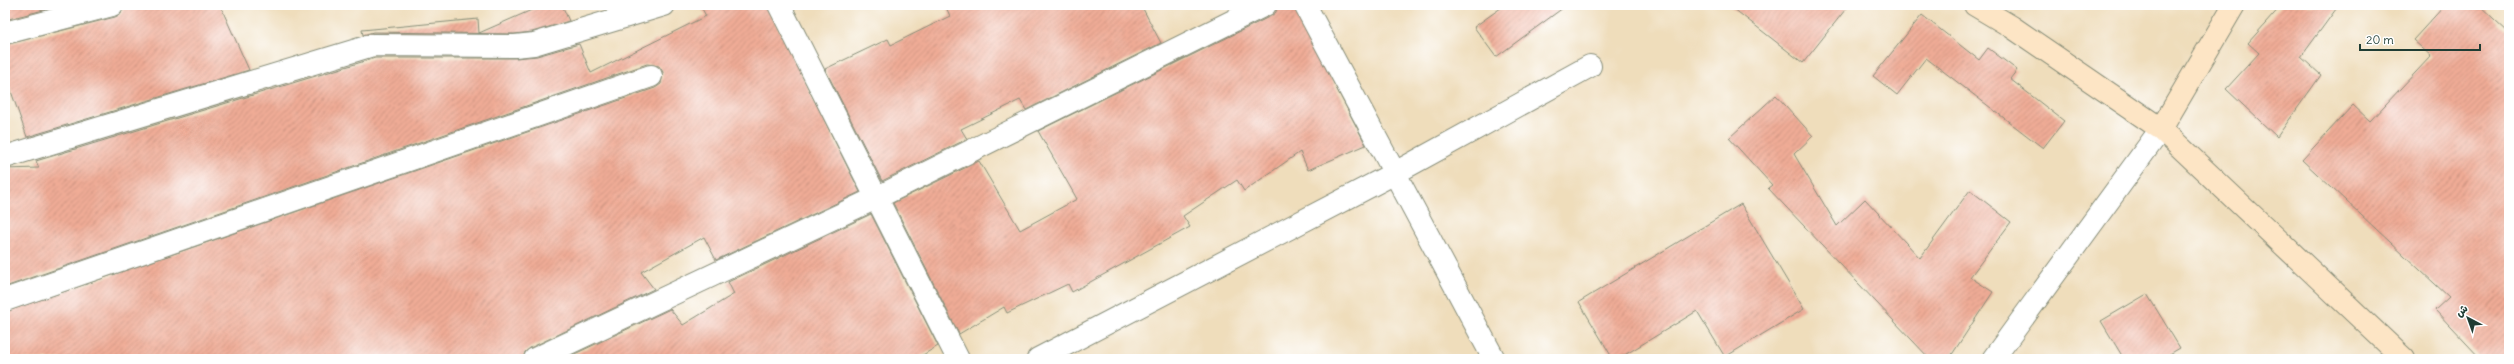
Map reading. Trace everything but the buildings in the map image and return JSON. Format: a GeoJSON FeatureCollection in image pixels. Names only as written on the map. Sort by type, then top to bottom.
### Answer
{"type":"FeatureCollection","features":[{"type":"Feature","properties":{"kind":"main road"},"geometry":{"type":"LineString","coordinates":[[1975,5],[2012,27],[2161,129],[2394,355]]}},
{"type":"Feature","properties":{"kind":"main road"},"geometry":{"type":"LineString","coordinates":[[2161,129],[2234,5]]}},
{"type":"Feature","properties":{"kind":"street"},"geometry":{"type":"LineString","coordinates":[[5,33],[112,5]]}},
{"type":"Feature","properties":{"kind":"street"},"geometry":{"type":"LineString","coordinates":[[5,156],[373,45],[515,46],[534,44],[664,5]]}},
{"type":"Feature","properties":{"kind":"street"},"geometry":{"type":"LineString","coordinates":[[779,5],[958,359]]}},
{"type":"Feature","properties":{"kind":"street"},"geometry":{"type":"LineString","coordinates":[[535,359],[876,198],[1265,5]]}},
{"type":"Feature","properties":{"kind":"street"},"geometry":{"type":"LineString","coordinates":[[1305,5],[1493,359]]}},
{"type":"Feature","properties":{"kind":"street"},"geometry":{"type":"LineString","coordinates":[[1038,359],[1394,173],[1590,66]]}},
{"type":"Feature","properties":{"kind":"street"},"geometry":{"type":"LineString","coordinates":[[5,300],[651,76]]}},
{"type":"Feature","properties":{"kind":"street"},"geometry":{"type":"LineString","coordinates":[[1993,359],[2161,129]]}}]}
